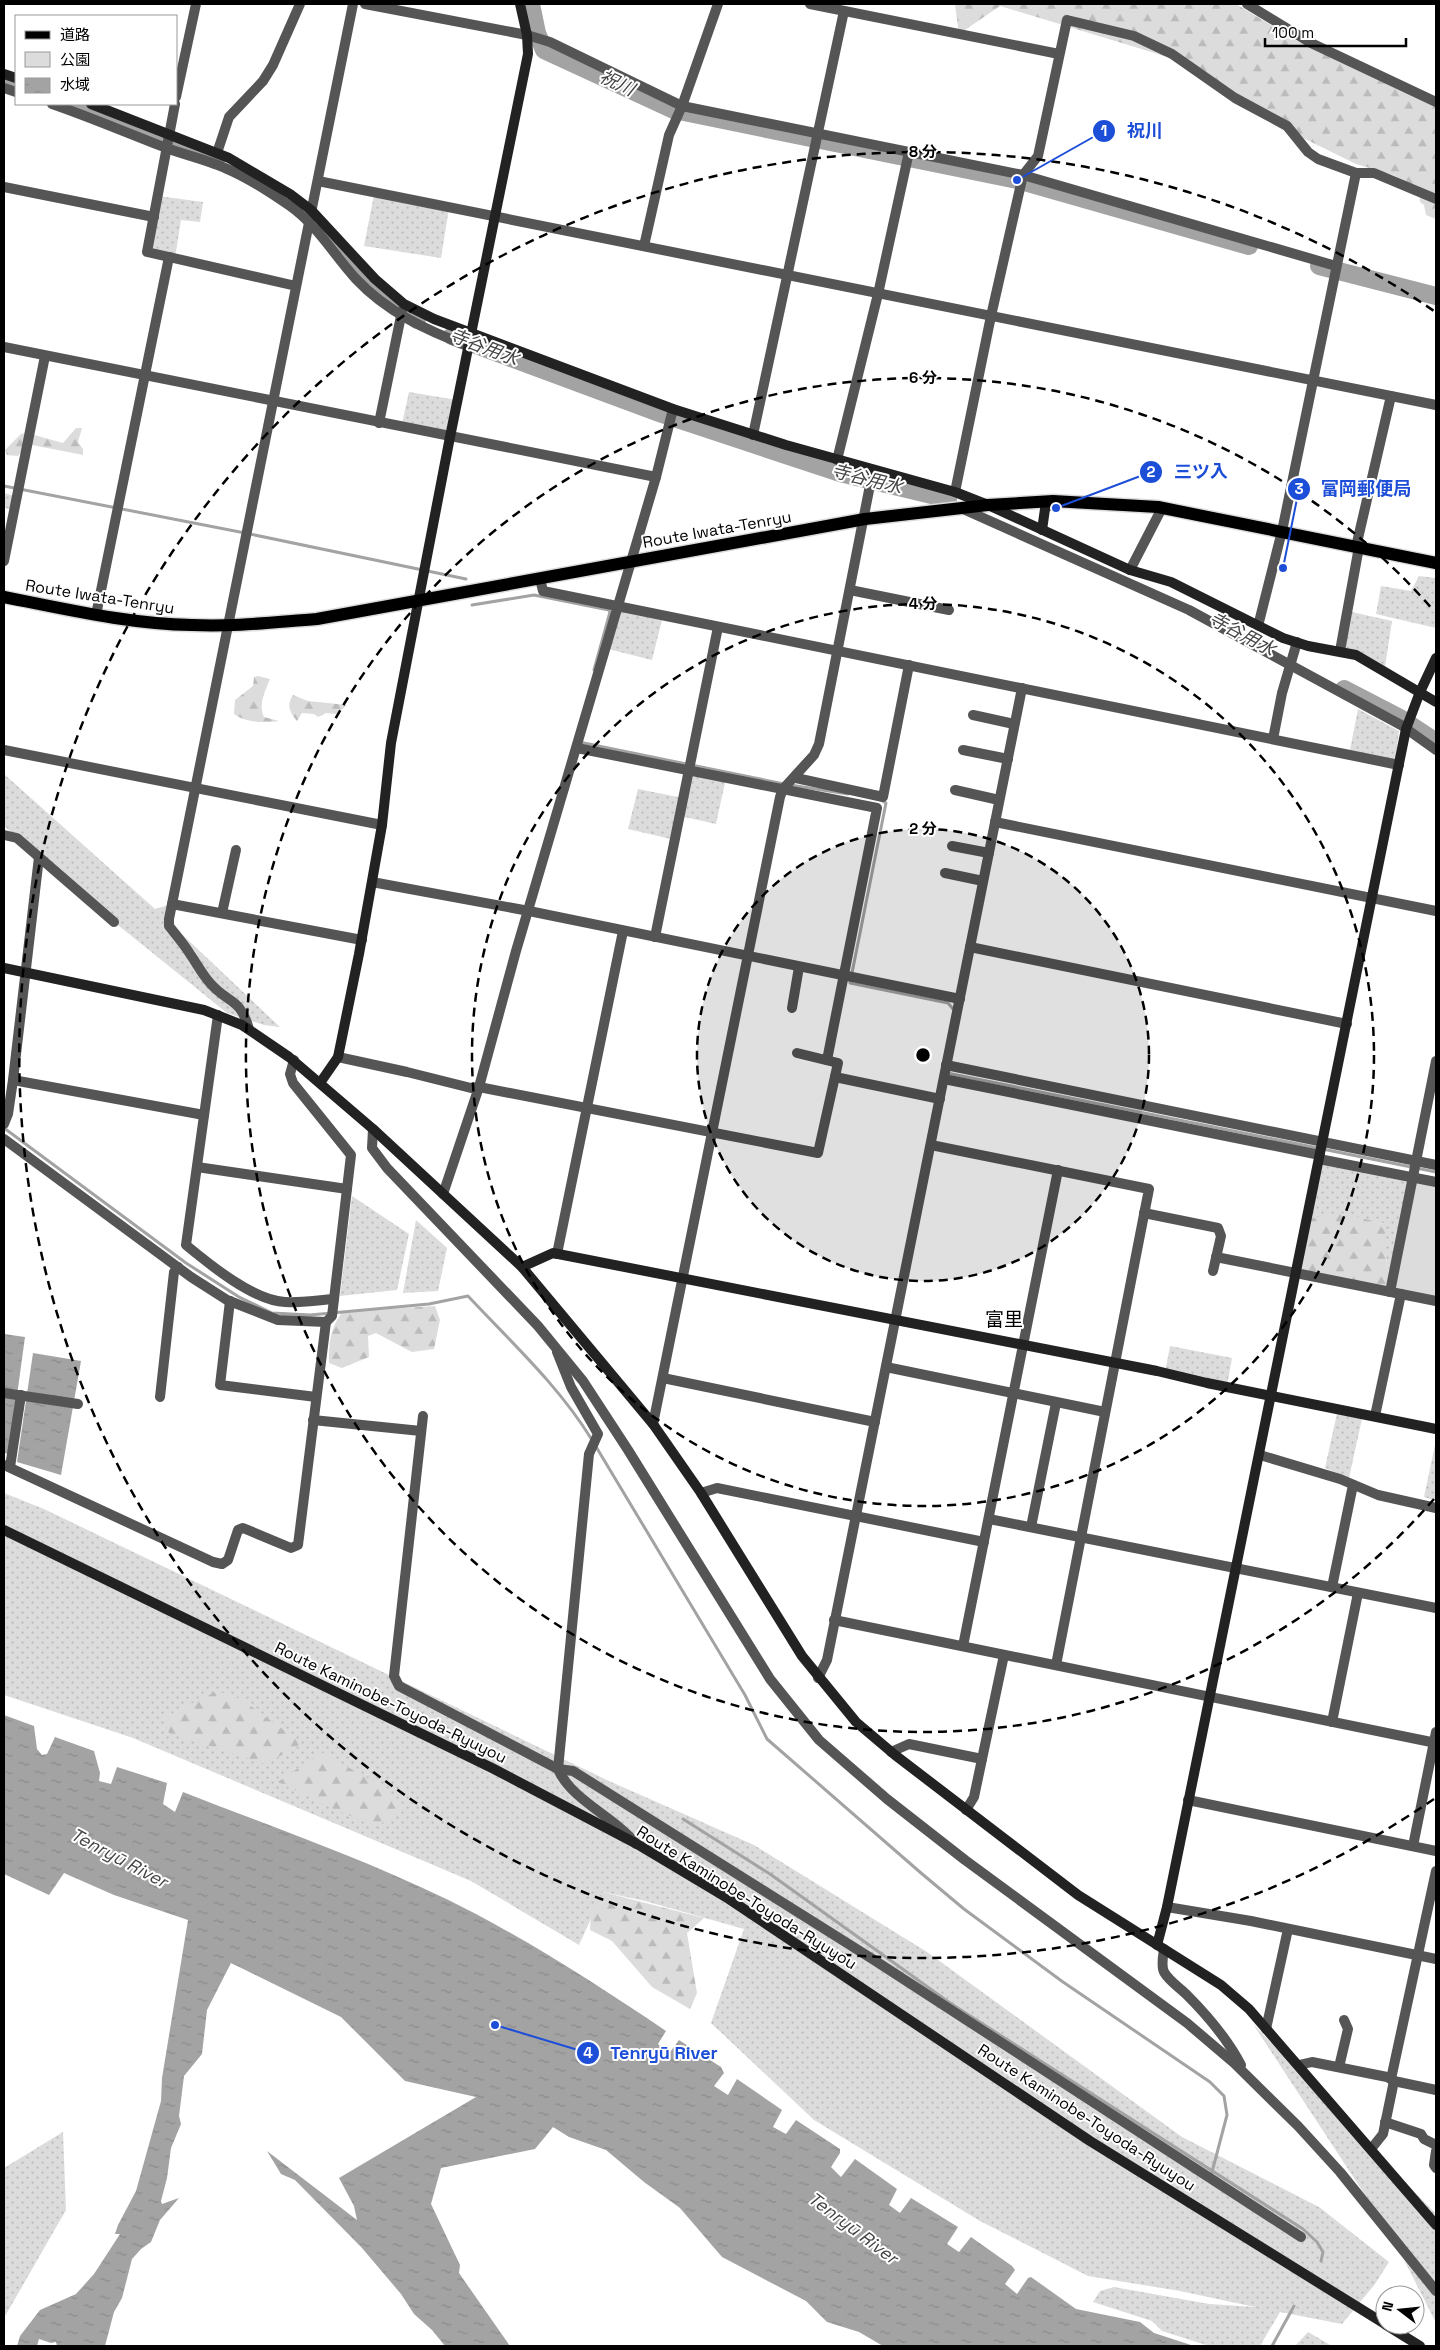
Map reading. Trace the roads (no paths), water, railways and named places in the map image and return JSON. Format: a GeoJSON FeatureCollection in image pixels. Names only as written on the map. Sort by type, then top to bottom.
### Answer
{"type":"FeatureCollection","features":[{"type":"Feature","properties":{"kind":"main road","name":"Route Iwata-Tenryu"},"geometry":{"type":"LineString","coordinates":[[4,597],[96,615],[191,626],[229,626],[317,618],[865,519],[988,505],[1053,501],[1162,508],[1436,563]]}},
{"type":"Feature","properties":{"kind":"street"},"geometry":{"type":"LineString","coordinates":[[178,87],[196,4]]}},
{"type":"Feature","properties":{"kind":"street"},"geometry":{"type":"LineString","coordinates":[[217,153],[229,117],[263,81],[273,64],[300,4]]}},
{"type":"Feature","properties":{"kind":"street"},"geometry":{"type":"LineString","coordinates":[[249,1029],[245,1013],[236,1003],[212,986],[169,926],[353,4]]}},
{"type":"Feature","properties":{"kind":"street"},"geometry":{"type":"LineString","coordinates":[[365,4],[527,35],[550,42],[682,106],[1023,176],[1335,270]]}},
{"type":"Feature","properties":{"kind":"street"},"geometry":{"type":"LineString","coordinates":[[320,1083],[338,1057],[362,940],[382,826],[391,743],[468,346],[528,54],[527,35],[520,4]]}},
{"type":"Feature","properties":{"kind":"street"},"geometry":{"type":"LineString","coordinates":[[644,246],[669,135],[682,106],[718,4]]}},
{"type":"Feature","properties":{"kind":"street"},"geometry":{"type":"LineString","coordinates":[[810,4],[826,5],[844,11],[1059,54]]}},
{"type":"Feature","properties":{"kind":"street"},"geometry":{"type":"LineString","coordinates":[[1248,4],[1311,43],[1436,102]]}},
{"type":"Feature","properties":{"kind":"street"},"geometry":{"type":"LineString","coordinates":[[753,435],[844,11]]}},
{"type":"Feature","properties":{"kind":"street"},"geometry":{"type":"LineString","coordinates":[[955,492],[991,316],[1023,176],[1038,156],[1067,20],[1134,36],[1172,54],[1235,98],[1287,126],[1308,152],[1318,159],[1356,173],[1374,173],[1436,199]]}},
{"type":"Feature","properties":{"kind":"street"},"geometry":{"type":"LineString","coordinates":[[55,105],[97,119],[166,148],[227,169],[291,207],[309,222],[375,298],[402,316],[436,334],[468,346]]}},
{"type":"Feature","properties":{"kind":"street"},"geometry":{"type":"LineString","coordinates":[[93,105],[229,158],[290,194],[311,210],[375,279],[404,304],[434,318],[673,409],[753,435],[955,492],[988,505],[1130,570],[1171,582],[1258,626],[1298,642],[1356,655],[1436,702]]}},
{"type":"Feature","properties":{"kind":"street"},"geometry":{"type":"LineString","coordinates":[[175,105],[147,252],[296,286]]}},
{"type":"Feature","properties":{"kind":"street"},"geometry":{"type":"LineString","coordinates":[[838,460],[878,294],[909,152]]}},
{"type":"Feature","properties":{"kind":"street"},"geometry":{"type":"LineString","coordinates":[[1258,626],[1282,531],[1356,173]]}},
{"type":"Feature","properties":{"kind":"street"},"geometry":{"type":"LineString","coordinates":[[318,181],[1436,405]]}},
{"type":"Feature","properties":{"kind":"street"},"geometry":{"type":"LineString","coordinates":[[4,187],[154,217]]}},
{"type":"Feature","properties":{"kind":"street"},"geometry":{"type":"LineString","coordinates":[[96,615],[169,257]]}},
{"type":"Feature","properties":{"kind":"street"},"geometry":{"type":"LineString","coordinates":[[379,423],[404,304]]}},
{"type":"Feature","properties":{"kind":"street"},"geometry":{"type":"LineString","coordinates":[[4,347],[656,477]]}},
{"type":"Feature","properties":{"kind":"street"},"geometry":{"type":"LineString","coordinates":[[4,561],[45,356]]}},
{"type":"Feature","properties":{"kind":"street"},"geometry":{"type":"LineString","coordinates":[[1340,651],[1358,547],[1391,396]]}},
{"type":"Feature","properties":{"kind":"street"},"geometry":{"type":"LineString","coordinates":[[443,1194],[479,1087],[617,606],[656,477],[673,409]]}},
{"type":"Feature","properties":{"kind":"street"},"geometry":{"type":"LineString","coordinates":[[653,1424],[747,956],[784,790],[814,755],[819,744],[865,519],[873,470]]}},
{"type":"Feature","properties":{"kind":"street"},"geometry":{"type":"LineString","coordinates":[[1042,530],[1045,509],[1053,501]]}},
{"type":"Feature","properties":{"kind":"street"},"geometry":{"type":"LineString","coordinates":[[1130,570],[1162,508]]}},
{"type":"Feature","properties":{"kind":"street"},"geometry":{"type":"LineString","coordinates":[[963,509],[1189,610],[1406,730],[1436,750]]}},
{"type":"Feature","properties":{"kind":"street"},"geometry":{"type":"LineString","coordinates":[[540,579],[543,591],[1398,765]]}},
{"type":"Feature","properties":{"kind":"street"},"geometry":{"type":"LineString","coordinates":[[850,590],[949,610]]}},
{"type":"Feature","properties":{"kind":"street"},"geometry":{"type":"LineString","coordinates":[[655,937],[718,627]]}},
{"type":"Feature","properties":{"kind":"street"},"geometry":{"type":"LineString","coordinates":[[1273,739],[1282,693],[1298,642]]}},
{"type":"Feature","properties":{"kind":"street"},"geometry":{"type":"LineString","coordinates":[[1244,2072],[1233,2050],[1213,2024],[1185,1992],[1168,1978],[1163,1970],[1160,1947],[1188,1800],[1260,1455],[1398,765],[1406,730],[1420,692],[1436,658]]}},
{"type":"Feature","properties":{"kind":"street"},"geometry":{"type":"LineString","coordinates":[[796,778],[883,797],[909,665]]}},
{"type":"Feature","properties":{"kind":"street"},"geometry":{"type":"LineString","coordinates":[[818,1678],[827,1660],[1022,688]]}},
{"type":"Feature","properties":{"kind":"street"},"geometry":{"type":"LineString","coordinates":[[973,715],[1014,724]]}},
{"type":"Feature","properties":{"kind":"street"},"geometry":{"type":"LineString","coordinates":[[577,748],[877,808],[827,1060]]}},
{"type":"Feature","properties":{"kind":"street"},"geometry":{"type":"LineString","coordinates":[[4,750],[382,826]]}},
{"type":"Feature","properties":{"kind":"street"},"geometry":{"type":"LineString","coordinates":[[964,750],[1008,759]]}},
{"type":"Feature","properties":{"kind":"street"},"geometry":{"type":"LineString","coordinates":[[954,790],[999,800]]}},
{"type":"Feature","properties":{"kind":"street"},"geometry":{"type":"LineString","coordinates":[[995,822],[1436,911]]}},
{"type":"Feature","properties":{"kind":"street"},"geometry":{"type":"LineString","coordinates":[[4,835],[17,838],[114,922]]}},
{"type":"Feature","properties":{"kind":"street"},"geometry":{"type":"LineString","coordinates":[[952,846],[989,853]]}},
{"type":"Feature","properties":{"kind":"street"},"geometry":{"type":"LineString","coordinates":[[222,913],[236,850]]}},
{"type":"Feature","properties":{"kind":"street"},"geometry":{"type":"LineString","coordinates":[[4,1124],[8,1114],[13,1080],[39,857]]}},
{"type":"Feature","properties":{"kind":"street"},"geometry":{"type":"LineString","coordinates":[[945,873],[983,881]]}},
{"type":"Feature","properties":{"kind":"street"},"geometry":{"type":"LineString","coordinates":[[372,882],[529,911],[960,999]]}},
{"type":"Feature","properties":{"kind":"street"},"geometry":{"type":"LineString","coordinates":[[172,904],[362,940]]}},
{"type":"Feature","properties":{"kind":"street"},"geometry":{"type":"LineString","coordinates":[[557,1254],[623,931]]}},
{"type":"Feature","properties":{"kind":"street"},"geometry":{"type":"LineString","coordinates":[[970,947],[1347,1024]]}},
{"type":"Feature","properties":{"kind":"street"},"geometry":{"type":"LineString","coordinates":[[792,1008],[799,967]]}},
{"type":"Feature","properties":{"kind":"street"},"geometry":{"type":"LineString","coordinates":[[4,968],[166,1001],[218,1015],[249,1029],[294,1060],[373,1129],[522,1268],[653,1424],[701,1493],[802,1656],[818,1678],[856,1722],[891,1752],[1078,1896],[1221,1985],[1249,2010],[1299,2065],[1436,2225]]}},
{"type":"Feature","properties":{"kind":"street"},"geometry":{"type":"LineString","coordinates":[[218,1015],[186,1245],[224,1275],[265,1296],[283,1302],[334,1298]]}},
{"type":"Feature","properties":{"kind":"street"},"geometry":{"type":"LineString","coordinates":[[338,1057],[471,1088],[479,1087],[818,1154],[838,1062],[798,1053]]}},
{"type":"Feature","properties":{"kind":"street"},"geometry":{"type":"LineString","coordinates":[[21,1395],[7,1466],[214,1562],[222,1564],[228,1560],[238,1530],[243,1528],[291,1548],[298,1545],[326,1322],[332,1316],[351,1155],[293,1083],[290,1074],[294,1060]]}},
{"type":"Feature","properties":{"kind":"street"},"geometry":{"type":"LineString","coordinates":[[1375,1416],[1415,1169],[1436,1060]]}},
{"type":"Feature","properties":{"kind":"street"},"geometry":{"type":"LineString","coordinates":[[946,1065],[1323,1142],[1415,1169],[1436,1182]]}},
{"type":"Feature","properties":{"kind":"street"},"geometry":{"type":"LineString","coordinates":[[835,1077],[940,1099]]}},
{"type":"Feature","properties":{"kind":"street"},"geometry":{"type":"LineString","coordinates":[[944,1079],[1319,1157],[1415,1169],[1436,1165]]}},
{"type":"Feature","properties":{"kind":"street"},"geometry":{"type":"LineString","coordinates":[[13,1080],[204,1114]]}},
{"type":"Feature","properties":{"kind":"street"},"geometry":{"type":"LineString","coordinates":[[373,1129],[372,1148],[387,1168],[538,1326],[582,1380],[623,1442],[770,1679],[820,1740],[910,1817],[1187,2024],[1244,2072],[1298,2126],[1340,2172],[1436,2290]]}},
{"type":"Feature","properties":{"kind":"street"},"geometry":{"type":"LineString","coordinates":[[4,1139],[178,1267],[230,1301],[278,1320],[326,1322]]}},
{"type":"Feature","properties":{"kind":"street"},"geometry":{"type":"LineString","coordinates":[[930,1145],[1149,1189],[1056,1665]]}},
{"type":"Feature","properties":{"kind":"street"},"geometry":{"type":"LineString","coordinates":[[197,1167],[347,1189]]}},
{"type":"Feature","properties":{"kind":"street"},"geometry":{"type":"LineString","coordinates":[[963,1646],[1058,1170]]}},
{"type":"Feature","properties":{"kind":"street"},"geometry":{"type":"LineString","coordinates":[[1144,1213],[1218,1228],[1221,1236],[1213,1271]]}},
{"type":"Feature","properties":{"kind":"street"},"geometry":{"type":"LineString","coordinates":[[522,1268],[553,1253],[896,1319],[1436,1429]]}},
{"type":"Feature","properties":{"kind":"street"},"geometry":{"type":"LineString","coordinates":[[1216,1257],[1436,1301]]}},
{"type":"Feature","properties":{"kind":"street"},"geometry":{"type":"LineString","coordinates":[[160,1397],[174,1272],[178,1267]]}},
{"type":"Feature","properties":{"kind":"street"},"geometry":{"type":"LineString","coordinates":[[230,1301],[220,1385],[316,1397]]}},
{"type":"Feature","properties":{"kind":"street"},"geometry":{"type":"LineString","coordinates":[[556,1348],[558,1360],[598,1434],[589,1454],[558,1769],[563,1782],[627,1832],[637,1844]]}},
{"type":"Feature","properties":{"kind":"street"},"geometry":{"type":"LineString","coordinates":[[886,1367],[1104,1412]]}},
{"type":"Feature","properties":{"kind":"street"},"geometry":{"type":"LineString","coordinates":[[663,1378],[875,1422]]}},
{"type":"Feature","properties":{"kind":"street"},"geometry":{"type":"LineString","coordinates":[[4,1393],[78,1404]]}},
{"type":"Feature","properties":{"kind":"street"},"geometry":{"type":"LineString","coordinates":[[1031,1526],[1056,1402]]}},
{"type":"Feature","properties":{"kind":"street"},"geometry":{"type":"LineString","coordinates":[[423,1416],[394,1676],[398,1686],[558,1769],[573,1771],[858,1950],[1301,2237]]}},
{"type":"Feature","properties":{"kind":"street"},"geometry":{"type":"LineString","coordinates":[[313,1420],[421,1431]]}},
{"type":"Feature","properties":{"kind":"street"},"geometry":{"type":"LineString","coordinates":[[1260,1455],[1340,1479],[1378,1495],[1436,1508]]}},
{"type":"Feature","properties":{"kind":"street"},"geometry":{"type":"LineString","coordinates":[[1332,1587],[1353,1485]]}},
{"type":"Feature","properties":{"kind":"street"},"geometry":{"type":"LineString","coordinates":[[701,1493],[717,1488],[984,1542]]}},
{"type":"Feature","properties":{"kind":"street"},"geometry":{"type":"LineString","coordinates":[[989,1519],[1436,1608]]}},
{"type":"Feature","properties":{"kind":"street","name":"Route Kaminobe-Toyoda-Ryuyou"},"geometry":{"type":"LineString","coordinates":[[4,1530],[494,1769],[637,1844],[737,1905],[1090,2141],[1375,2318]]}},
{"type":"Feature","properties":{"kind":"street"},"geometry":{"type":"LineString","coordinates":[[1332,1722],[1358,1592]]}},
{"type":"Feature","properties":{"kind":"street"},"geometry":{"type":"LineString","coordinates":[[834,1620],[1332,1722],[1436,1739],[1413,1846]]}},
{"type":"Feature","properties":{"kind":"street"},"geometry":{"type":"LineString","coordinates":[[966,1810],[974,1797],[1004,1655]]}},
{"type":"Feature","properties":{"kind":"street"},"geometry":{"type":"LineString","coordinates":[[891,1752],[909,1744],[982,1759]]}},
{"type":"Feature","properties":{"kind":"street"},"geometry":{"type":"LineString","coordinates":[[1188,1800],[1436,1851]]}},
{"type":"Feature","properties":{"kind":"street"},"geometry":{"type":"LineString","coordinates":[[1371,2149],[1383,2134],[1436,1871]]}},
{"type":"Feature","properties":{"kind":"street"},"geometry":{"type":"LineString","coordinates":[[1167,1907],[1436,1959]]}},
{"type":"Feature","properties":{"kind":"street"},"geometry":{"type":"LineString","coordinates":[[1266,2029],[1288,1929]]}},
{"type":"Feature","properties":{"kind":"street"},"geometry":{"type":"LineString","coordinates":[[1339,2067],[1348,2029],[1344,2020]]}},
{"type":"Feature","properties":{"kind":"street"},"geometry":{"type":"LineString","coordinates":[[1299,2065],[1312,2062],[1436,2090]]}},
{"type":"Feature","properties":{"kind":"street"},"geometry":{"type":"LineString","coordinates":[[1385,2122],[1421,2134],[1424,2139],[1436,2145]]}},
{"type":"Feature","properties":{"kind":"street"},"geometry":{"type":"LineString","coordinates":[[1436,2150],[1434,2165],[1436,2168]]}},
{"type":"Feature","properties":{"kind":"street","name":"Route Kaminobe-Toyoda-Ryuyou"},"geometry":{"type":"LineString","coordinates":[[1402,2335],[1420,2346]]}},
{"type":"Feature","properties":{"kind":"water"},"geometry":{"type":"Polygon","coordinates":[[[4,1334],[25,1337],[9,1454],[4,1453],[4,1334]]]}},
{"type":"Feature","properties":{"kind":"water"},"geometry":{"type":"Polygon","coordinates":[[[33,1353],[81,1361],[61,1475],[17,1462],[33,1353]]]}},
{"type":"Feature","properties":{"kind":"water"},"geometry":{"type":"Polygon","coordinates":[[[4,1715],[34,1726],[37,1749],[42,1755],[47,1754],[55,1737],[94,1751],[100,1773],[99,1781],[111,1784],[117,1767],[167,1783],[163,1804],[175,1812],[183,1792],[368,1864],[476,1914],[525,1941],[666,2031],[658,2044],[668,2055],[679,2040],[721,2067],[724,2073],[714,2086],[728,2095],[737,2079],[782,2110],[773,2127],[786,2134],[796,2120],[840,2149],[840,2153],[831,2167],[841,2177],[855,2159],[897,2189],[889,2205],[900,2213],[911,2198],[958,2227],[947,2244],[959,2252],[971,2237],[1012,2266],[1015,2270],[1005,2284],[1017,2294],[1028,2278],[1031,2277],[1076,2309],[1140,2322],[1154,2333],[1191,2345],[1203,2346],[883,2346],[859,2332],[827,2322],[806,2301],[722,2257],[680,2208],[644,2182],[606,2150],[569,2137],[553,2127],[535,2149],[441,2168],[431,2204],[460,2265],[459,2273],[510,2346],[445,2346],[432,2330],[414,2314],[401,2294],[362,2248],[295,2180],[281,2174],[267,2151],[357,2220],[354,2206],[339,2178],[476,2097],[405,2081],[341,2017],[231,1963],[207,2010],[202,2054],[184,2076],[179,2116],[181,2124],[171,2148],[167,2178],[161,2201],[162,2204],[179,2198],[160,2220],[151,2242],[132,2259],[122,2298],[114,2312],[105,2346],[57,2346],[56,2342],[51,2343],[39,2339],[37,2346],[17,2346],[20,2336],[40,2310],[76,2294],[94,2274],[120,2234],[115,2234],[136,2191],[161,2101],[162,2078],[188,1920],[114,1895],[64,1873],[49,1895],[4,1874],[4,1715]]]}},
{"type":"Feature","properties":{"kind":"waterway","name":"祝川"},"geometry":{"type":"LineString","coordinates":[[531,4],[537,33],[544,50],[674,110],[1017,180],[1249,246]]}},
{"type":"Feature","properties":{"kind":"waterway","name":"寺谷用水"},"geometry":{"type":"LineString","coordinates":[[4,81],[15,85]]}},
{"type":"Feature","properties":{"kind":"waterway","name":"寺谷用水"},"geometry":{"type":"LineString","coordinates":[[73,105],[216,160]]}},
{"type":"Feature","properties":{"kind":"waterway","name":"寺谷用水"},"geometry":{"type":"LineString","coordinates":[[324,232],[373,288],[417,320]]}},
{"type":"Feature","properties":{"kind":"waterway","name":"祝川"},"geometry":{"type":"LineString","coordinates":[[1319,266],[1436,296]]}},
{"type":"Feature","properties":{"kind":"waterway","name":"寺谷用水"},"geometry":{"type":"LineString","coordinates":[[452,336],[662,414],[840,473],[948,499]]}},
{"type":"Feature","properties":{"kind":"waterway"},"geometry":{"type":"LineString","coordinates":[[4,486],[466,579]]}},
{"type":"Feature","properties":{"kind":"waterway"},"geometry":{"type":"LineString","coordinates":[[472,605],[534,595],[609,610],[594,670]]}},
{"type":"Feature","properties":{"kind":"waterway","name":"寺谷用水"},"geometry":{"type":"LineString","coordinates":[[1344,689],[1400,718],[1436,742]]}},
{"type":"Feature","properties":{"kind":"waterway"},"geometry":{"type":"LineString","coordinates":[[579,742],[784,784]]}},
{"type":"Feature","properties":{"kind":"waterway"},"geometry":{"type":"LineString","coordinates":[[790,785],[848,794]]}},
{"type":"Feature","properties":{"kind":"waterway"},"geometry":{"type":"LineString","coordinates":[[881,800],[886,803],[850,983],[948,1003],[953,1009]]}},
{"type":"Feature","properties":{"kind":"waterway"},"geometry":{"type":"LineString","coordinates":[[947,1073],[1436,1172]]}},
{"type":"Feature","properties":{"kind":"waterway"},"geometry":{"type":"LineString","coordinates":[[4,1128],[186,1263],[239,1297],[272,1313],[310,1315],[429,1304],[468,1296],[550,1383],[592,1440]]}},
{"type":"Feature","properties":{"kind":"waterway"},"geometry":{"type":"LineString","coordinates":[[595,1445],[745,1695],[767,1739],[964,1909],[1063,1982],[1210,2082],[1224,2096],[1227,2115],[1212,2172]]}},
{"type":"Feature","properties":{"kind":"waterway"},"geometry":{"type":"LineString","coordinates":[[683,1819],[770,1874],[950,2003],[1303,2229],[1317,2242],[1323,2252],[1321,2261]]}},
{"type":"Feature","properties":{"kind":"waterway"},"geometry":{"type":"LineString","coordinates":[[1272,2346],[1294,2306]]}},
{"type":"Feature","properties":{"kind":"place","name":"祝川"},"geometry":{"type":"Point","coordinates":[1017,180]}},
{"type":"Feature","properties":{"kind":"place","name":"三ツ入"},"geometry":{"type":"Point","coordinates":[1056,508]}},
{"type":"Feature","properties":{"kind":"place","name":"富岡郵便局"},"geometry":{"type":"Point","coordinates":[1283,568]}},
{"type":"Feature","properties":{"kind":"place","name":"Tenryū River"},"geometry":{"type":"Point","coordinates":[495,2025]}},
{"type":"Feature","properties":{"kind":"district","name":"富里"},"geometry":{"type":"Point","coordinates":[1004,1319]}}]}
